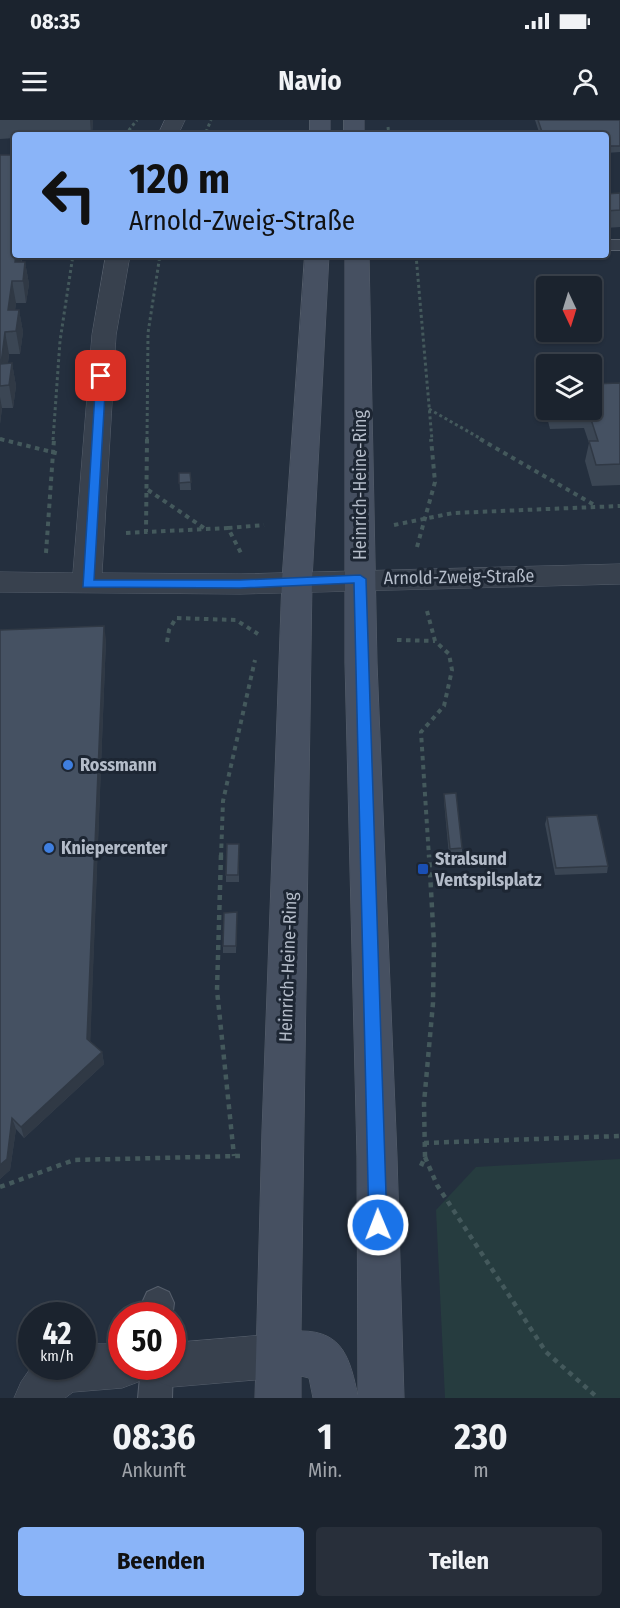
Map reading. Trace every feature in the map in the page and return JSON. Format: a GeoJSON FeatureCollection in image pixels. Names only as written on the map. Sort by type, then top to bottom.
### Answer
{"type":"FeatureCollection","features":[{"type":"Feature","properties":{"kind":"main road","name":"Heinrich-Heine-Ring"},"geometry":{"type":"LineString","coordinates":[[278,1377],[297,580],[316,258]]}},
{"type":"Feature","properties":{"kind":"main road","name":"Heinrich-Heine-Ring"},"geometry":{"type":"LineString","coordinates":[[357,258],[360,579],[381,1398]]}},
{"type":"Feature","properties":{"kind":"main road"},"geometry":{"type":"LineString","coordinates":[[278,1377],[304,1353],[321,1356],[330,1370],[336,1398]]}},
{"type":"Feature","properties":{"kind":"street"},"geometry":{"type":"LineString","coordinates":[[87,584],[104,335],[117,258]]}},
{"type":"Feature","properties":{"kind":"street","name":"Arnold-Zweig-Straße"},"geometry":{"type":"LineString","coordinates":[[0,582],[240,584],[297,580],[620,574]]}},
{"type":"Feature","properties":{"kind":"street"},"geometry":{"type":"LineString","coordinates":[[37,1398],[41,1389],[56,1373],[84,1366],[108,1366]]}},
{"type":"Feature","properties":{"kind":"street"},"geometry":{"type":"LineString","coordinates":[[186,1367],[278,1377]]}},
{"type":"Feature","properties":{"kind":"lane"},"geometry":{"type":"LineString","coordinates":[[155,1398],[156,1380]]}},
{"type":"Feature","properties":{"kind":"path"},"geometry":{"type":"LineString","coordinates":[[127,132],[137,120]]}},
{"type":"Feature","properties":{"kind":"path"},"geometry":{"type":"LineString","coordinates":[[45,583],[60,341],[73,258]]}},
{"type":"Feature","properties":{"kind":"path"},"geometry":{"type":"LineString","coordinates":[[160,258],[148,333],[146,532],[228,528],[241,554],[236,620]]}},
{"type":"Feature","properties":{"kind":"path"},"geometry":{"type":"LineString","coordinates":[[416,258],[435,482],[430,503],[421,519],[416,546],[435,641],[449,654],[452,670],[444,706],[421,732],[434,943],[433,1003],[424,1103],[423,1143],[620,1136]]}},
{"type":"Feature","properties":{"kind":"path"},"geometry":{"type":"LineString","coordinates":[[429,409],[597,507]]}},
{"type":"Feature","properties":{"kind":"path"},"geometry":{"type":"LineString","coordinates":[[0,439],[52,453],[96,459]]}},
{"type":"Feature","properties":{"kind":"path"},"geometry":{"type":"LineString","coordinates":[[148,490],[204,529]]}},
{"type":"Feature","properties":{"kind":"path"},"geometry":{"type":"LineString","coordinates":[[421,519],[453,513],[620,506]]}},
{"type":"Feature","properties":{"kind":"path"},"geometry":{"type":"LineString","coordinates":[[166,642],[169,630],[176,618],[236,620],[250,627],[262,639]]}},
{"type":"Feature","properties":{"kind":"path"},"geometry":{"type":"LineString","coordinates":[[234,1156],[217,990],[223,801],[234,762],[244,699],[259,649]]}},
{"type":"Feature","properties":{"kind":"path"},"geometry":{"type":"LineString","coordinates":[[0,1187],[74,1160],[164,1155]]}},
{"type":"Feature","properties":{"kind":"path"},"geometry":{"type":"LineString","coordinates":[[425,1156],[437,1185],[546,1353],[598,1398]]}},
{"type":"Feature","properties":{"kind":"green space"},"geometry":{"type":"Polygon","coordinates":[[[620,1159],[620,1398],[445,1398],[436,1210],[476,1167],[620,1159]]]}},
{"type":"Feature","properties":{"kind":"building"},"geometry":{"type":"Polygon","coordinates":[[[538,120],[620,120],[620,146],[609,146],[609,132],[542,132],[538,120]]]}},
{"type":"Feature","properties":{"kind":"building"},"geometry":{"type":"Polygon","coordinates":[[[0,155],[12,155],[12,258],[16,258],[15,262],[25,262],[23,281],[12,281],[8,310],[19,310],[16,331],[5,332],[1,364],[12,363],[9,385],[0,386],[0,155]]]}},
{"type":"Feature","properties":{"kind":"building"},"geometry":{"type":"Polygon","coordinates":[[[620,193],[620,210],[609,211],[609,194],[620,193]]]}},
{"type":"Feature","properties":{"kind":"building"},"geometry":{"type":"Polygon","coordinates":[[[620,383],[620,464],[596,465],[589,441],[598,441],[591,420],[602,420],[602,384],[620,383]]]}},
{"type":"Feature","properties":{"kind":"building"},"geometry":{"type":"Polygon","coordinates":[[[179,473],[190,473],[191,482],[179,483],[179,473]]]}},
{"type":"Feature","properties":{"kind":"building","name":"Kniepercenter"},"geometry":{"type":"Polygon","coordinates":[[[104,626],[87,1039],[102,1052],[21,1127],[12,1118],[7,1159],[0,1165],[0,630],[104,626]]]}},
{"type":"Feature","properties":{"kind":"building"},"geometry":{"type":"Polygon","coordinates":[[[456,793],[462,848],[450,849],[444,794],[456,793]]]}},
{"type":"Feature","properties":{"kind":"building"},"geometry":{"type":"Polygon","coordinates":[[[597,815],[608,866],[556,868],[547,817],[597,815]]]}},
{"type":"Feature","properties":{"kind":"building"},"geometry":{"type":"Polygon","coordinates":[[[227,844],[239,844],[238,875],[226,875],[227,844]]]}},
{"type":"Feature","properties":{"kind":"building"},"geometry":{"type":"Polygon","coordinates":[[[237,912],[236,946],[223,946],[224,913],[237,912]]]}},
{"type":"Feature","properties":{"kind":"place","name":"Rossmann"},"geometry":{"type":"Point","coordinates":[68,765]}},
{"type":"Feature","properties":{"kind":"place","name":"Kniepercenter"},"geometry":{"type":"Point","coordinates":[49,848]}},
{"type":"Feature","properties":{"kind":"place","name":"Stralsund Ventspilsplatz"},"geometry":{"type":"Point","coordinates":[423,869]}},
{"type":"Feature","properties":{"kind":"route"},"geometry":{"type":"LineString","coordinates":[[101,376],[87,584],[240,584],[360,579],[378,1225]]}}]}
